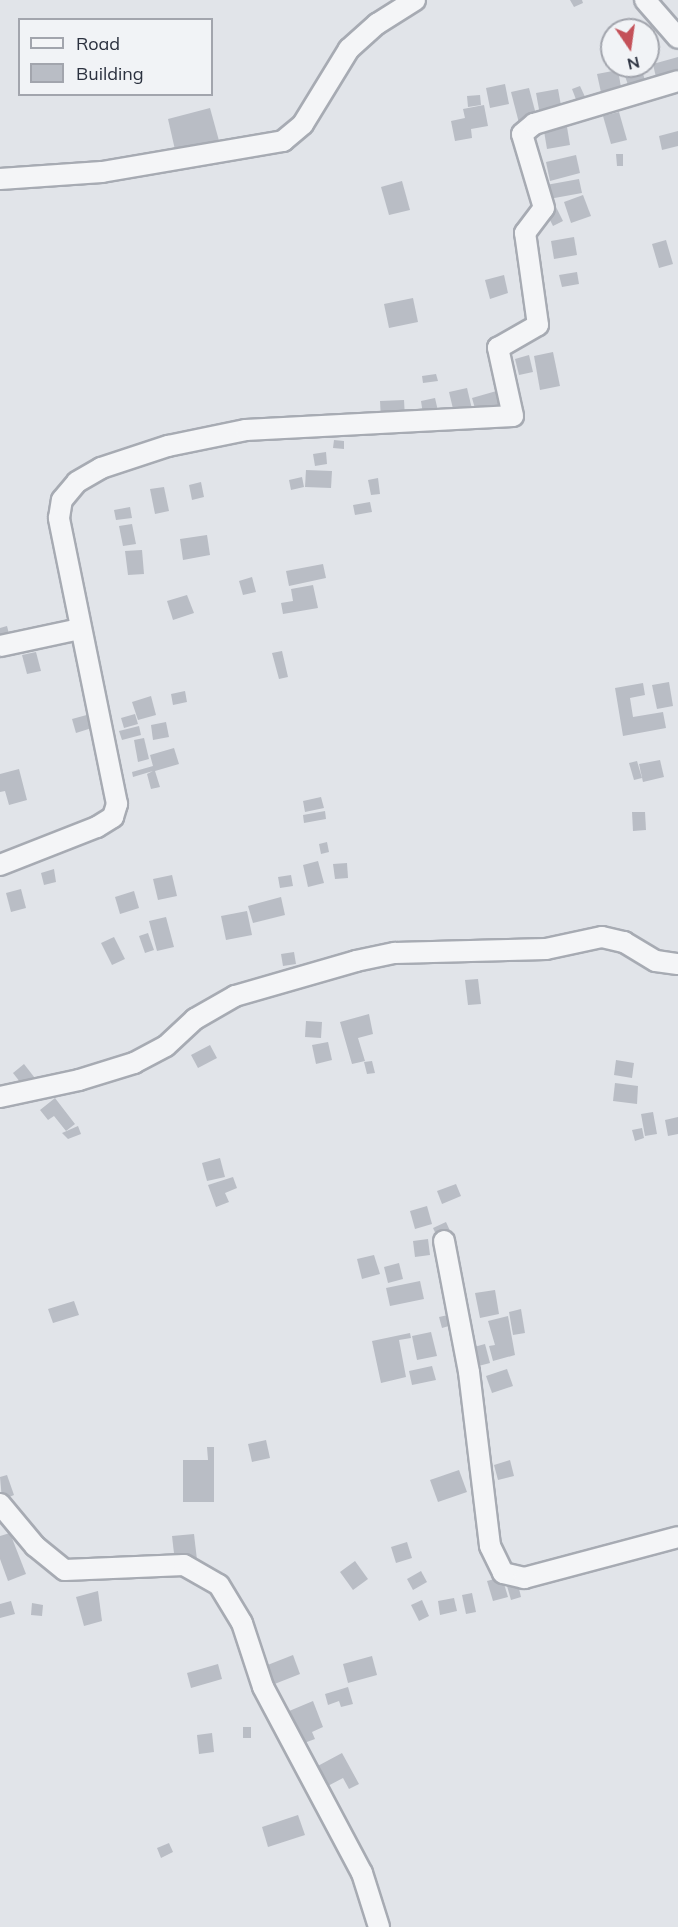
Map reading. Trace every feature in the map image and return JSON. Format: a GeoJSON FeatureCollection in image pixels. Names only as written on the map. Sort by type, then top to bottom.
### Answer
{"type":"FeatureCollection","features":[{"type":"Feature","properties":{"kind":"street"},"geometry":{"type":"LineString","coordinates":[[0,180],[102,172],[283,141],[303,124],[349,49],[377,24],[415,0]]}},
{"type":"Feature","properties":{"kind":"street"},"geometry":{"type":"LineString","coordinates":[[645,0],[678,38]]}},
{"type":"Feature","properties":{"kind":"street"},"geometry":{"type":"LineString","coordinates":[[0,865],[97,827],[112,817],[117,804],[59,518],[62,500],[77,482],[101,468],[168,446],[246,430],[513,416],[498,348],[538,325],[525,233],[544,208],[522,134],[534,124],[678,81]]}},
{"type":"Feature","properties":{"kind":"street"},"geometry":{"type":"LineString","coordinates":[[0,646],[80,629]]}},
{"type":"Feature","properties":{"kind":"street"},"geometry":{"type":"LineString","coordinates":[[0,1097],[79,1080],[134,1063],[166,1046],[195,1019],[236,996],[279,981],[375,957],[546,949],[603,937],[624,942],[656,962],[678,964]]}},
{"type":"Feature","properties":{"kind":"street"},"geometry":{"type":"LineString","coordinates":[[444,1241],[469,1372],[490,1546],[503,1573],[524,1578],[678,1537]]}},
{"type":"Feature","properties":{"kind":"street"},"geometry":{"type":"LineString","coordinates":[[0,1504],[35,1546],[65,1570],[184,1565],[219,1585],[242,1623],[267,1695],[362,1873],[379,1927]]}},
{"type":"Feature","properties":{"kind":"building"},"geometry":{"type":"Polygon","coordinates":[[[570,0],[582,0],[583,3],[574,7],[570,0]]]}},
{"type":"Feature","properties":{"kind":"building"},"geometry":{"type":"Polygon","coordinates":[[[678,57],[678,77],[657,82],[656,78],[660,78],[660,62],[678,57]]]}},
{"type":"Feature","properties":{"kind":"building"},"geometry":{"type":"Polygon","coordinates":[[[600,73],[600,78],[619,78],[622,93],[602,97],[597,74],[600,73]]]}},
{"type":"Feature","properties":{"kind":"building"},"geometry":{"type":"Polygon","coordinates":[[[626,78],[644,78],[646,83],[629,88],[626,78]]]}},
{"type":"Feature","properties":{"kind":"building"},"geometry":{"type":"Polygon","coordinates":[[[505,84],[509,104],[490,108],[486,88],[505,84]]]}},
{"type":"Feature","properties":{"kind":"building"},"geometry":{"type":"Polygon","coordinates":[[[580,86],[586,99],[577,102],[572,89],[580,86]]]}},
{"type":"Feature","properties":{"kind":"building"},"geometry":{"type":"Polygon","coordinates":[[[529,88],[538,122],[520,127],[511,92],[529,88]]]}},
{"type":"Feature","properties":{"kind":"building"},"geometry":{"type":"Polygon","coordinates":[[[558,89],[562,111],[540,115],[536,93],[558,89]]]}},
{"type":"Feature","properties":{"kind":"building"},"geometry":{"type":"Polygon","coordinates":[[[480,95],[481,105],[468,107],[467,96],[480,95]]]}},
{"type":"Feature","properties":{"kind":"building"},"geometry":{"type":"Polygon","coordinates":[[[484,105],[488,126],[471,129],[472,138],[455,141],[451,121],[465,118],[463,109],[484,105]]]}},
{"type":"Feature","properties":{"kind":"building"},"geometry":{"type":"Polygon","coordinates":[[[210,108],[221,148],[176,154],[168,119],[210,108]]]}},
{"type":"Feature","properties":{"kind":"building"},"geometry":{"type":"Polygon","coordinates":[[[619,112],[627,140],[611,144],[603,116],[619,112]]]}},
{"type":"Feature","properties":{"kind":"building"},"geometry":{"type":"Polygon","coordinates":[[[567,127],[570,145],[547,149],[544,131],[567,127]]]}},
{"type":"Feature","properties":{"kind":"building"},"geometry":{"type":"Polygon","coordinates":[[[678,131],[678,146],[662,150],[659,136],[678,131]]]}},
{"type":"Feature","properties":{"kind":"building"},"geometry":{"type":"Polygon","coordinates":[[[616,154],[623,154],[623,166],[617,166],[616,154]]]}},
{"type":"Feature","properties":{"kind":"building"},"geometry":{"type":"Polygon","coordinates":[[[576,155],[580,173],[550,181],[546,162],[576,155]]]}},
{"type":"Feature","properties":{"kind":"building"},"geometry":{"type":"Polygon","coordinates":[[[579,179],[582,193],[549,199],[546,185],[579,179]]]}},
{"type":"Feature","properties":{"kind":"building"},"geometry":{"type":"Polygon","coordinates":[[[402,181],[410,210],[389,215],[381,187],[402,181]]]}},
{"type":"Feature","properties":{"kind":"building"},"geometry":{"type":"Polygon","coordinates":[[[583,195],[591,216],[571,223],[564,202],[583,195]]]}},
{"type":"Feature","properties":{"kind":"building"},"geometry":{"type":"Polygon","coordinates":[[[556,207],[563,221],[553,226],[546,212],[556,207]]]}},
{"type":"Feature","properties":{"kind":"building"},"geometry":{"type":"Polygon","coordinates":[[[574,237],[577,255],[554,259],[551,241],[574,237]]]}},
{"type":"Feature","properties":{"kind":"building"},"geometry":{"type":"Polygon","coordinates":[[[666,240],[673,264],[659,268],[652,244],[666,240]]]}},
{"type":"Feature","properties":{"kind":"building"},"geometry":{"type":"Polygon","coordinates":[[[577,272],[579,284],[562,287],[559,275],[577,272]]]}},
{"type":"Feature","properties":{"kind":"building"},"geometry":{"type":"Polygon","coordinates":[[[504,275],[508,293],[490,299],[485,280],[504,275]]]}},
{"type":"Feature","properties":{"kind":"building"},"geometry":{"type":"Polygon","coordinates":[[[413,298],[418,322],[389,328],[384,304],[413,298]]]}},
{"type":"Feature","properties":{"kind":"building"},"geometry":{"type":"Polygon","coordinates":[[[553,352],[560,386],[540,390],[534,356],[553,352]]]}},
{"type":"Feature","properties":{"kind":"building"},"geometry":{"type":"Polygon","coordinates":[[[529,355],[533,372],[519,375],[515,359],[529,355]]]}},
{"type":"Feature","properties":{"kind":"building"},"geometry":{"type":"Polygon","coordinates":[[[436,374],[438,381],[423,383],[422,376],[436,374]]]}},
{"type":"Feature","properties":{"kind":"building"},"geometry":{"type":"Polygon","coordinates":[[[467,388],[472,409],[454,413],[449,392],[467,388]]]}},
{"type":"Feature","properties":{"kind":"building"},"geometry":{"type":"Polygon","coordinates":[[[500,390],[504,404],[476,412],[472,398],[500,390]]]}},
{"type":"Feature","properties":{"kind":"building"},"geometry":{"type":"Polygon","coordinates":[[[435,398],[438,411],[423,414],[421,401],[435,398]]]}},
{"type":"Feature","properties":{"kind":"building"},"geometry":{"type":"Polygon","coordinates":[[[404,400],[405,418],[381,419],[380,401],[404,400]]]}},
{"type":"Feature","properties":{"kind":"building"},"geometry":{"type":"Polygon","coordinates":[[[334,440],[344,441],[344,449],[333,448],[334,440]]]}},
{"type":"Feature","properties":{"kind":"building"},"geometry":{"type":"Polygon","coordinates":[[[326,452],[327,464],[315,466],[313,454],[326,452]]]}},
{"type":"Feature","properties":{"kind":"building"},"geometry":{"type":"Polygon","coordinates":[[[306,470],[332,471],[331,488],[305,487],[306,470]]]}},
{"type":"Feature","properties":{"kind":"building"},"geometry":{"type":"Polygon","coordinates":[[[302,477],[304,487],[291,490],[289,480],[302,477]]]}},
{"type":"Feature","properties":{"kind":"building"},"geometry":{"type":"Polygon","coordinates":[[[378,478],[380,494],[371,495],[368,480],[378,478]]]}},
{"type":"Feature","properties":{"kind":"building"},"geometry":{"type":"Polygon","coordinates":[[[201,482],[204,497],[192,500],[189,485],[201,482]]]}},
{"type":"Feature","properties":{"kind":"building"},"geometry":{"type":"Polygon","coordinates":[[[164,487],[169,511],[155,514],[150,489],[164,487]]]}},
{"type":"Feature","properties":{"kind":"building"},"geometry":{"type":"Polygon","coordinates":[[[370,502],[372,512],[355,515],[353,505],[370,502]]]}},
{"type":"Feature","properties":{"kind":"building"},"geometry":{"type":"Polygon","coordinates":[[[130,507],[132,518],[116,520],[114,510],[130,507]]]}},
{"type":"Feature","properties":{"kind":"building"},"geometry":{"type":"Polygon","coordinates":[[[132,524],[136,544],[123,546],[119,526],[132,524]]]}},
{"type":"Feature","properties":{"kind":"building"},"geometry":{"type":"Polygon","coordinates":[[[207,535],[210,555],[183,560],[180,539],[207,535]]]}},
{"type":"Feature","properties":{"kind":"building"},"geometry":{"type":"Polygon","coordinates":[[[142,550],[144,574],[128,575],[125,551],[142,550]]]}},
{"type":"Feature","properties":{"kind":"building"},"geometry":{"type":"Polygon","coordinates":[[[323,564],[326,578],[289,586],[286,571],[323,564]]]}},
{"type":"Feature","properties":{"kind":"building"},"geometry":{"type":"Polygon","coordinates":[[[252,577],[256,592],[243,595],[239,581],[252,577]]]}},
{"type":"Feature","properties":{"kind":"building"},"geometry":{"type":"Polygon","coordinates":[[[313,585],[318,608],[283,614],[281,603],[293,601],[291,589],[313,585]]]}},
{"type":"Feature","properties":{"kind":"building"},"geometry":{"type":"Polygon","coordinates":[[[187,595],[194,613],[173,620],[167,601],[187,595]]]}},
{"type":"Feature","properties":{"kind":"building"},"geometry":{"type":"Polygon","coordinates":[[[7,626],[10,638],[0,640],[0,628],[7,626]]]}},
{"type":"Feature","properties":{"kind":"building"},"geometry":{"type":"Polygon","coordinates":[[[282,651],[288,677],[279,679],[272,653],[282,651]]]}},
{"type":"Feature","properties":{"kind":"building"},"geometry":{"type":"Polygon","coordinates":[[[36,652],[41,671],[27,674],[22,655],[36,652]]]}},
{"type":"Feature","properties":{"kind":"building"},"geometry":{"type":"Polygon","coordinates":[[[669,682],[673,706],[657,709],[652,685],[669,682]]]}},
{"type":"Feature","properties":{"kind":"building"},"geometry":{"type":"Polygon","coordinates":[[[643,683],[645,695],[630,698],[633,717],[663,712],[666,728],[623,736],[615,688],[643,683]]]}},
{"type":"Feature","properties":{"kind":"building"},"geometry":{"type":"Polygon","coordinates":[[[185,691],[187,702],[173,705],[171,694],[185,691]]]}},
{"type":"Feature","properties":{"kind":"building"},"geometry":{"type":"Polygon","coordinates":[[[151,696],[156,715],[138,720],[132,702],[151,696]]]}},
{"type":"Feature","properties":{"kind":"building"},"geometry":{"type":"Polygon","coordinates":[[[94,713],[98,726],[76,733],[72,719],[94,713]]]}},
{"type":"Feature","properties":{"kind":"building"},"geometry":{"type":"Polygon","coordinates":[[[135,714],[138,724],[124,728],[121,718],[135,714]]]}},
{"type":"Feature","properties":{"kind":"building"},"geometry":{"type":"Polygon","coordinates":[[[166,722],[169,737],[153,740],[151,725],[166,722]]]}},
{"type":"Feature","properties":{"kind":"building"},"geometry":{"type":"Polygon","coordinates":[[[139,726],[141,735],[122,740],[119,731],[139,726]]]}},
{"type":"Feature","properties":{"kind":"building"},"geometry":{"type":"Polygon","coordinates":[[[144,738],[149,759],[138,762],[134,740],[144,738]]]}},
{"type":"Feature","properties":{"kind":"building"},"geometry":{"type":"Polygon","coordinates":[[[174,748],[179,764],[155,771],[160,787],[151,789],[147,774],[153,771],[133,777],[132,772],[153,766],[150,755],[174,748]]]}},
{"type":"Feature","properties":{"kind":"building"},"geometry":{"type":"Polygon","coordinates":[[[660,760],[664,777],[643,782],[639,764],[660,760]]]}},
{"type":"Feature","properties":{"kind":"building"},"geometry":{"type":"Polygon","coordinates":[[[637,761],[642,778],[634,780],[629,763],[637,761]]]}},
{"type":"Feature","properties":{"kind":"building"},"geometry":{"type":"Polygon","coordinates":[[[19,769],[27,800],[9,805],[5,791],[0,792],[0,774],[19,769]]]}},
{"type":"Feature","properties":{"kind":"building"},"geometry":{"type":"Polygon","coordinates":[[[321,797],[324,808],[305,812],[303,801],[321,797]]]}},
{"type":"Feature","properties":{"kind":"building"},"geometry":{"type":"Polygon","coordinates":[[[325,811],[326,819],[304,823],[303,815],[325,811]]]}},
{"type":"Feature","properties":{"kind":"building"},"geometry":{"type":"Polygon","coordinates":[[[632,812],[645,812],[646,830],[633,831],[632,812]]]}},
{"type":"Feature","properties":{"kind":"building"},"geometry":{"type":"Polygon","coordinates":[[[327,842],[329,852],[321,854],[319,844],[327,842]]]}},
{"type":"Feature","properties":{"kind":"building"},"geometry":{"type":"Polygon","coordinates":[[[318,861],[324,883],[308,887],[303,865],[318,861]]]}},
{"type":"Feature","properties":{"kind":"building"},"geometry":{"type":"Polygon","coordinates":[[[347,863],[348,878],[335,879],[333,864],[347,863]]]}},
{"type":"Feature","properties":{"kind":"building"},"geometry":{"type":"Polygon","coordinates":[[[54,869],[56,882],[44,885],[41,873],[54,869]]]}},
{"type":"Feature","properties":{"kind":"building"},"geometry":{"type":"Polygon","coordinates":[[[172,875],[177,896],[158,900],[153,879],[172,875]]]}},
{"type":"Feature","properties":{"kind":"building"},"geometry":{"type":"Polygon","coordinates":[[[291,875],[293,886],[280,888],[278,877],[291,875]]]}},
{"type":"Feature","properties":{"kind":"building"},"geometry":{"type":"Polygon","coordinates":[[[21,889],[26,908],[11,912],[6,893],[21,889]]]}},
{"type":"Feature","properties":{"kind":"building"},"geometry":{"type":"Polygon","coordinates":[[[134,891],[139,908],[120,914],[115,897],[134,891]]]}},
{"type":"Feature","properties":{"kind":"building"},"geometry":{"type":"Polygon","coordinates":[[[281,897],[285,915],[253,923],[248,906],[281,897]]]}},
{"type":"Feature","properties":{"kind":"building"},"geometry":{"type":"Polygon","coordinates":[[[247,911],[252,935],[226,940],[221,916],[247,911]]]}},
{"type":"Feature","properties":{"kind":"building"},"geometry":{"type":"Polygon","coordinates":[[[166,917],[174,947],[157,951],[149,921],[166,917]]]}},
{"type":"Feature","properties":{"kind":"building"},"geometry":{"type":"Polygon","coordinates":[[[148,933],[154,950],[145,953],[139,936],[148,933]]]}},
{"type":"Feature","properties":{"kind":"building"},"geometry":{"type":"Polygon","coordinates":[[[114,937],[125,959],[112,965],[101,943],[114,937]]]}},
{"type":"Feature","properties":{"kind":"building"},"geometry":{"type":"Polygon","coordinates":[[[294,952],[296,964],[283,966],[281,954],[294,952]]]}},
{"type":"Feature","properties":{"kind":"building"},"geometry":{"type":"Polygon","coordinates":[[[478,979],[481,1004],[468,1005],[465,980],[478,979]]]}},
{"type":"Feature","properties":{"kind":"building"},"geometry":{"type":"Polygon","coordinates":[[[369,1014],[373,1034],[358,1038],[365,1061],[352,1064],[340,1022],[369,1014]]]}},
{"type":"Feature","properties":{"kind":"building"},"geometry":{"type":"Polygon","coordinates":[[[306,1021],[322,1022],[321,1038],[305,1037],[306,1021]]]}},
{"type":"Feature","properties":{"kind":"building"},"geometry":{"type":"Polygon","coordinates":[[[328,1042],[332,1060],[316,1064],[312,1045],[328,1042]]]}},
{"type":"Feature","properties":{"kind":"building"},"geometry":{"type":"Polygon","coordinates":[[[210,1045],[217,1058],[198,1068],[191,1055],[210,1045]]]}},
{"type":"Feature","properties":{"kind":"building"},"geometry":{"type":"Polygon","coordinates":[[[616,1060],[634,1063],[632,1078],[614,1075],[616,1060]]]}},
{"type":"Feature","properties":{"kind":"building"},"geometry":{"type":"Polygon","coordinates":[[[372,1061],[375,1073],[367,1074],[364,1062],[372,1061]]]}},
{"type":"Feature","properties":{"kind":"building"},"geometry":{"type":"Polygon","coordinates":[[[24,1064],[38,1082],[27,1091],[13,1073],[24,1064]]]}},
{"type":"Feature","properties":{"kind":"building"},"geometry":{"type":"Polygon","coordinates":[[[615,1083],[638,1086],[637,1104],[613,1101],[615,1083]]]}},
{"type":"Feature","properties":{"kind":"building"},"geometry":{"type":"Polygon","coordinates":[[[55,1098],[75,1124],[66,1131],[54,1116],[48,1120],[40,1110],[55,1098]]]}},
{"type":"Feature","properties":{"kind":"building"},"geometry":{"type":"Polygon","coordinates":[[[653,1112],[657,1134],[645,1136],[641,1114],[653,1112]]]}},
{"type":"Feature","properties":{"kind":"building"},"geometry":{"type":"Polygon","coordinates":[[[678,1117],[678,1134],[668,1136],[665,1120],[678,1117]]]}},
{"type":"Feature","properties":{"kind":"building"},"geometry":{"type":"Polygon","coordinates":[[[78,1126],[81,1134],[68,1139],[62,1133],[78,1126]]]}},
{"type":"Feature","properties":{"kind":"building"},"geometry":{"type":"Polygon","coordinates":[[[642,1128],[644,1138],[635,1141],[632,1130],[642,1128]]]}},
{"type":"Feature","properties":{"kind":"building"},"geometry":{"type":"Polygon","coordinates":[[[220,1158],[225,1177],[207,1181],[202,1163],[220,1158]]]}},
{"type":"Feature","properties":{"kind":"building"},"geometry":{"type":"Polygon","coordinates":[[[233,1177],[237,1188],[225,1193],[229,1202],[216,1207],[208,1185],[233,1177]]]}},
{"type":"Feature","properties":{"kind":"building"},"geometry":{"type":"Polygon","coordinates":[[[456,1184],[461,1196],[442,1204],[437,1191],[456,1184]]]}},
{"type":"Feature","properties":{"kind":"building"},"geometry":{"type":"Polygon","coordinates":[[[427,1206],[432,1224],[415,1229],[410,1211],[427,1206]]]}},
{"type":"Feature","properties":{"kind":"building"},"geometry":{"type":"Polygon","coordinates":[[[446,1222],[456,1244],[443,1249],[433,1228],[446,1222]]]}},
{"type":"Feature","properties":{"kind":"building"},"geometry":{"type":"Polygon","coordinates":[[[428,1239],[430,1255],[415,1257],[413,1241],[428,1239]]]}},
{"type":"Feature","properties":{"kind":"building"},"geometry":{"type":"Polygon","coordinates":[[[374,1255],[380,1274],[362,1279],[357,1259],[374,1255]]]}},
{"type":"Feature","properties":{"kind":"building"},"geometry":{"type":"Polygon","coordinates":[[[399,1263],[403,1279],[388,1283],[384,1267],[399,1263]]]}},
{"type":"Feature","properties":{"kind":"building"},"geometry":{"type":"Polygon","coordinates":[[[420,1281],[424,1299],[390,1306],[386,1288],[420,1281]]]}},
{"type":"Feature","properties":{"kind":"building"},"geometry":{"type":"Polygon","coordinates":[[[495,1290],[499,1314],[480,1318],[475,1293],[495,1290]]]}},
{"type":"Feature","properties":{"kind":"building"},"geometry":{"type":"Polygon","coordinates":[[[74,1301],[79,1315],[53,1323],[48,1309],[74,1301]]]}},
{"type":"Feature","properties":{"kind":"building"},"geometry":{"type":"Polygon","coordinates":[[[461,1302],[466,1321],[442,1328],[439,1317],[448,1315],[446,1306],[461,1302]]]}},
{"type":"Feature","properties":{"kind":"building"},"geometry":{"type":"Polygon","coordinates":[[[521,1309],[525,1333],[513,1335],[509,1312],[521,1309]]]}},
{"type":"Feature","properties":{"kind":"building"},"geometry":{"type":"Polygon","coordinates":[[[508,1316],[515,1355],[493,1361],[489,1346],[495,1345],[488,1321],[508,1316]]]}},
{"type":"Feature","properties":{"kind":"building"},"geometry":{"type":"Polygon","coordinates":[[[431,1332],[437,1356],[417,1360],[412,1336],[431,1332]]]}},
{"type":"Feature","properties":{"kind":"building"},"geometry":{"type":"Polygon","coordinates":[[[410,1333],[411,1338],[399,1340],[406,1377],[381,1383],[372,1341],[410,1333]]]}},
{"type":"Feature","properties":{"kind":"building"},"geometry":{"type":"Polygon","coordinates":[[[485,1344],[490,1363],[463,1370],[474,1347],[485,1344]]]}},
{"type":"Feature","properties":{"kind":"building"},"geometry":{"type":"Polygon","coordinates":[[[432,1366],[436,1380],[412,1385],[409,1371],[432,1366]]]}},
{"type":"Feature","properties":{"kind":"building"},"geometry":{"type":"Polygon","coordinates":[[[507,1369],[513,1386],[492,1393],[486,1376],[507,1369]]]}},
{"type":"Feature","properties":{"kind":"building"},"geometry":{"type":"Polygon","coordinates":[[[266,1440],[270,1458],[252,1462],[248,1444],[266,1440]]]}},
{"type":"Feature","properties":{"kind":"building"},"geometry":{"type":"Polygon","coordinates":[[[207,1447],[214,1447],[214,1502],[183,1502],[183,1460],[208,1460],[207,1447]]]}},
{"type":"Feature","properties":{"kind":"building"},"geometry":{"type":"Polygon","coordinates":[[[510,1460],[514,1476],[498,1480],[494,1465],[510,1460]]]}},
{"type":"Feature","properties":{"kind":"building"},"geometry":{"type":"Polygon","coordinates":[[[459,1470],[467,1492],[438,1502],[430,1480],[459,1470]]]}},
{"type":"Feature","properties":{"kind":"building"},"geometry":{"type":"Polygon","coordinates":[[[7,1475],[14,1495],[2,1500],[0,1477],[7,1475]]]}},
{"type":"Feature","properties":{"kind":"building"},"geometry":{"type":"Polygon","coordinates":[[[10,1533],[26,1574],[8,1581],[0,1559],[0,1536],[10,1533]]]}},
{"type":"Feature","properties":{"kind":"building"},"geometry":{"type":"Polygon","coordinates":[[[194,1534],[197,1560],[175,1562],[172,1536],[194,1534]]]}},
{"type":"Feature","properties":{"kind":"building"},"geometry":{"type":"Polygon","coordinates":[[[407,1542],[412,1558],[396,1563],[391,1547],[407,1542]]]}},
{"type":"Feature","properties":{"kind":"building"},"geometry":{"type":"Polygon","coordinates":[[[355,1561],[368,1579],[353,1590],[340,1572],[355,1561]]]}},
{"type":"Feature","properties":{"kind":"building"},"geometry":{"type":"Polygon","coordinates":[[[421,1571],[427,1582],[413,1590],[407,1579],[421,1571]]]}},
{"type":"Feature","properties":{"kind":"building"},"geometry":{"type":"Polygon","coordinates":[[[516,1576],[521,1597],[511,1600],[505,1579],[516,1576]]]}},
{"type":"Feature","properties":{"kind":"building"},"geometry":{"type":"Polygon","coordinates":[[[502,1577],[508,1597],[493,1601],[487,1581],[502,1577]]]}},
{"type":"Feature","properties":{"kind":"building"},"geometry":{"type":"Polygon","coordinates":[[[98,1591],[102,1621],[84,1626],[76,1597],[98,1591]]]}},
{"type":"Feature","properties":{"kind":"building"},"geometry":{"type":"Polygon","coordinates":[[[472,1593],[476,1612],[466,1614],[462,1595],[472,1593]]]}},
{"type":"Feature","properties":{"kind":"building"},"geometry":{"type":"Polygon","coordinates":[[[454,1598],[457,1611],[440,1615],[438,1601],[454,1598]]]}},
{"type":"Feature","properties":{"kind":"building"},"geometry":{"type":"Polygon","coordinates":[[[422,1600],[429,1616],[419,1621],[411,1605],[422,1600]]]}},
{"type":"Feature","properties":{"kind":"building"},"geometry":{"type":"Polygon","coordinates":[[[11,1601],[15,1614],[0,1618],[0,1604],[11,1601]]]}},
{"type":"Feature","properties":{"kind":"building"},"geometry":{"type":"Polygon","coordinates":[[[32,1603],[43,1605],[42,1616],[31,1615],[32,1603]]]}},
{"type":"Feature","properties":{"kind":"building"},"geometry":{"type":"Polygon","coordinates":[[[293,1655],[300,1674],[272,1685],[265,1666],[293,1655]]]}},
{"type":"Feature","properties":{"kind":"building"},"geometry":{"type":"Polygon","coordinates":[[[372,1656],[377,1675],[348,1683],[343,1664],[372,1656]]]}},
{"type":"Feature","properties":{"kind":"building"},"geometry":{"type":"Polygon","coordinates":[[[218,1664],[222,1679],[191,1688],[187,1673],[218,1664]]]}},
{"type":"Feature","properties":{"kind":"building"},"geometry":{"type":"Polygon","coordinates":[[[348,1687],[353,1704],[341,1707],[339,1701],[328,1705],[325,1694],[348,1687]]]}},
{"type":"Feature","properties":{"kind":"building"},"geometry":{"type":"Polygon","coordinates":[[[313,1701],[323,1727],[312,1732],[315,1739],[296,1746],[282,1714],[313,1701]]]}},
{"type":"Feature","properties":{"kind":"building"},"geometry":{"type":"Polygon","coordinates":[[[243,1727],[251,1727],[251,1738],[243,1738],[243,1727]]]}},
{"type":"Feature","properties":{"kind":"building"},"geometry":{"type":"Polygon","coordinates":[[[212,1733],[214,1752],[199,1754],[197,1735],[212,1733]]]}},
{"type":"Feature","properties":{"kind":"building"},"geometry":{"type":"Polygon","coordinates":[[[342,1753],[359,1784],[349,1789],[343,1778],[324,1788],[314,1768],[342,1753]]]}},
{"type":"Feature","properties":{"kind":"building"},"geometry":{"type":"Polygon","coordinates":[[[298,1815],[305,1835],[268,1847],[262,1827],[298,1815]]]}},
{"type":"Feature","properties":{"kind":"building"},"geometry":{"type":"Polygon","coordinates":[[[169,1843],[173,1852],[161,1858],[157,1848],[169,1843]]]}}]}
